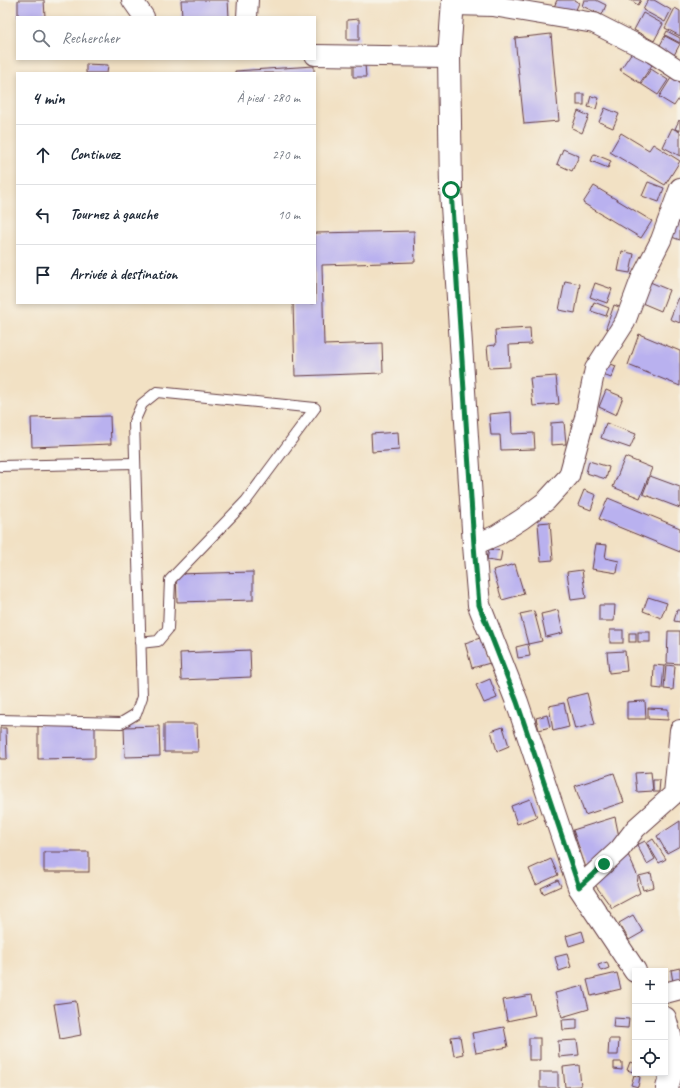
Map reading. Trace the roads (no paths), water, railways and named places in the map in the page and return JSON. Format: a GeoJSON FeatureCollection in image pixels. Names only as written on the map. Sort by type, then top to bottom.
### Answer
{"type":"FeatureCollection","features":[{"type":"Feature","properties":{"kind":"street"},"geometry":{"type":"LineString","coordinates":[[132,0],[143,16]]}},
{"type":"Feature","properties":{"kind":"street"},"geometry":{"type":"LineString","coordinates":[[247,16],[248,0]]}},
{"type":"Feature","properties":{"kind":"street"},"geometry":{"type":"LineString","coordinates":[[633,968],[579,887],[517,702],[479,605],[451,190],[449,57],[453,3],[493,6],[594,23],[653,52],[680,71]]}},
{"type":"Feature","properties":{"kind":"street"},"geometry":{"type":"LineString","coordinates":[[316,55],[449,57]]}},
{"type":"Feature","properties":{"kind":"street"},"geometry":{"type":"LineString","coordinates":[[474,545],[496,535],[522,519],[546,501],[570,476],[595,369],[625,322],[641,279],[661,240],[680,188]]}},
{"type":"Feature","properties":{"kind":"street"},"geometry":{"type":"LineString","coordinates":[[579,887],[620,849],[636,828],[674,794],[680,730]]}},
{"type":"Feature","properties":{"kind":"street"},"geometry":{"type":"LineString","coordinates":[[668,993],[680,989]]}},
{"type":"Feature","properties":{"kind":"street"},"geometry":{"type":"LineString","coordinates":[[667,1088],[676,1073],[668,1028]]}},
{"type":"Feature","properties":{"kind":"lane"},"geometry":{"type":"LineString","coordinates":[[0,720],[121,723],[136,714],[142,697],[140,643],[134,463],[134,422],[142,404],[157,392],[315,408],[246,501],[170,580],[168,629],[158,641],[140,643]]}},
{"type":"Feature","properties":{"kind":"lane"},"geometry":{"type":"LineString","coordinates":[[0,466],[134,463]]}}]}
